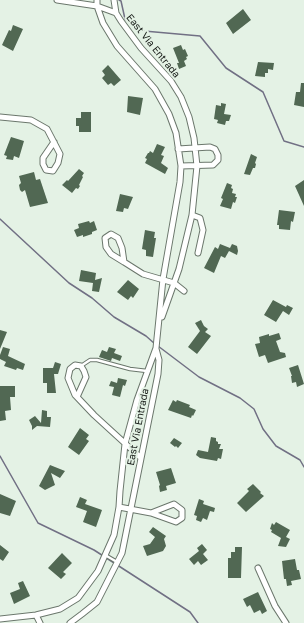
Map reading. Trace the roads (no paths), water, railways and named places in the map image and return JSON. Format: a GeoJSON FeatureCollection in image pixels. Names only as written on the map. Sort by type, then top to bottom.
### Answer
{"type":"FeatureCollection","features":[{"type":"Feature","properties":{"kind":"street"},"geometry":{"type":"LineString","coordinates":[[57,0],[97,3],[116,13]]}},
{"type":"Feature","properties":{"kind":"street","name":"East Via Entrada"},"geometry":{"type":"LineString","coordinates":[[114,0],[116,13],[130,34],[171,81],[181,97],[189,117],[195,147],[196,166],[192,214],[179,269],[159,326]]}},
{"type":"Feature","properties":{"kind":"street","name":"East Via Entrada"},"geometry":{"type":"LineString","coordinates":[[0,619],[36,615],[60,609],[78,598],[98,571],[114,535],[119,507],[119,494],[125,444],[137,400],[156,348],[162,279],[176,208],[181,166],[176,133],[169,114],[155,89],[117,46],[103,24],[97,3]]}},
{"type":"Feature","properties":{"kind":"street"},"geometry":{"type":"LineString","coordinates":[[0,117],[31,120],[47,129],[54,142],[60,154],[58,163],[53,171],[46,170],[43,164],[43,158],[54,142]]}},
{"type":"Feature","properties":{"kind":"street"},"geometry":{"type":"LineString","coordinates":[[178,149],[210,147],[215,149],[218,155],[218,160],[213,165],[181,166]]}},
{"type":"Feature","properties":{"kind":"street"},"geometry":{"type":"LineString","coordinates":[[192,214],[200,218],[203,230],[198,253]]}},
{"type":"Feature","properties":{"kind":"street"},"geometry":{"type":"LineString","coordinates":[[124,262],[122,248],[118,238],[111,234],[105,238],[106,247],[111,254],[143,274],[174,283],[184,291]]}},
{"type":"Feature","properties":{"kind":"street","name":"East Via Entrada"},"geometry":{"type":"LineString","coordinates":[[70,623],[97,602],[122,553],[158,374],[159,360],[156,348]]}},
{"type":"Feature","properties":{"kind":"street"},"geometry":{"type":"LineString","coordinates":[[77,397],[86,377],[80,366],[75,365],[70,369],[68,378],[70,386],[77,397],[141,458]]}},
{"type":"Feature","properties":{"kind":"street"},"geometry":{"type":"LineString","coordinates":[[119,507],[151,513],[176,522],[182,518],[182,510],[174,504],[151,513]]}},
{"type":"Feature","properties":{"kind":"street"},"geometry":{"type":"LineString","coordinates":[[258,568],[275,606],[286,623]]}},
{"type":"Feature","properties":{"kind":"street"},"geometry":{"type":"LineString","coordinates":[[36,615],[40,623]]}},
{"type":"Feature","properties":{"kind":"lane"},"geometry":{"type":"LineString","coordinates":[[80,366],[90,360],[98,360],[130,369],[148,371]]}},
{"type":"Feature","properties":{"kind":"lane"},"geometry":{"type":"LineString","coordinates":[[105,556],[118,563]]}},
{"type":"Feature","properties":{"kind":"waterway"},"geometry":{"type":"LineString","coordinates":[[119,0],[121,1],[125,19],[144,31],[200,36],[226,68],[263,92],[284,141],[304,147]]}},
{"type":"Feature","properties":{"kind":"waterway"},"geometry":{"type":"LineString","coordinates":[[0,219],[69,283],[92,298],[114,317],[146,336],[155,344]]}},
{"type":"Feature","properties":{"kind":"waterway"},"geometry":{"type":"LineString","coordinates":[[158,346],[199,377],[240,398],[254,409],[263,429],[276,446],[300,460],[304,467]]}},
{"type":"Feature","properties":{"kind":"waterway"},"geometry":{"type":"LineString","coordinates":[[0,456],[38,523],[94,550],[190,612],[198,623]]}}]}
